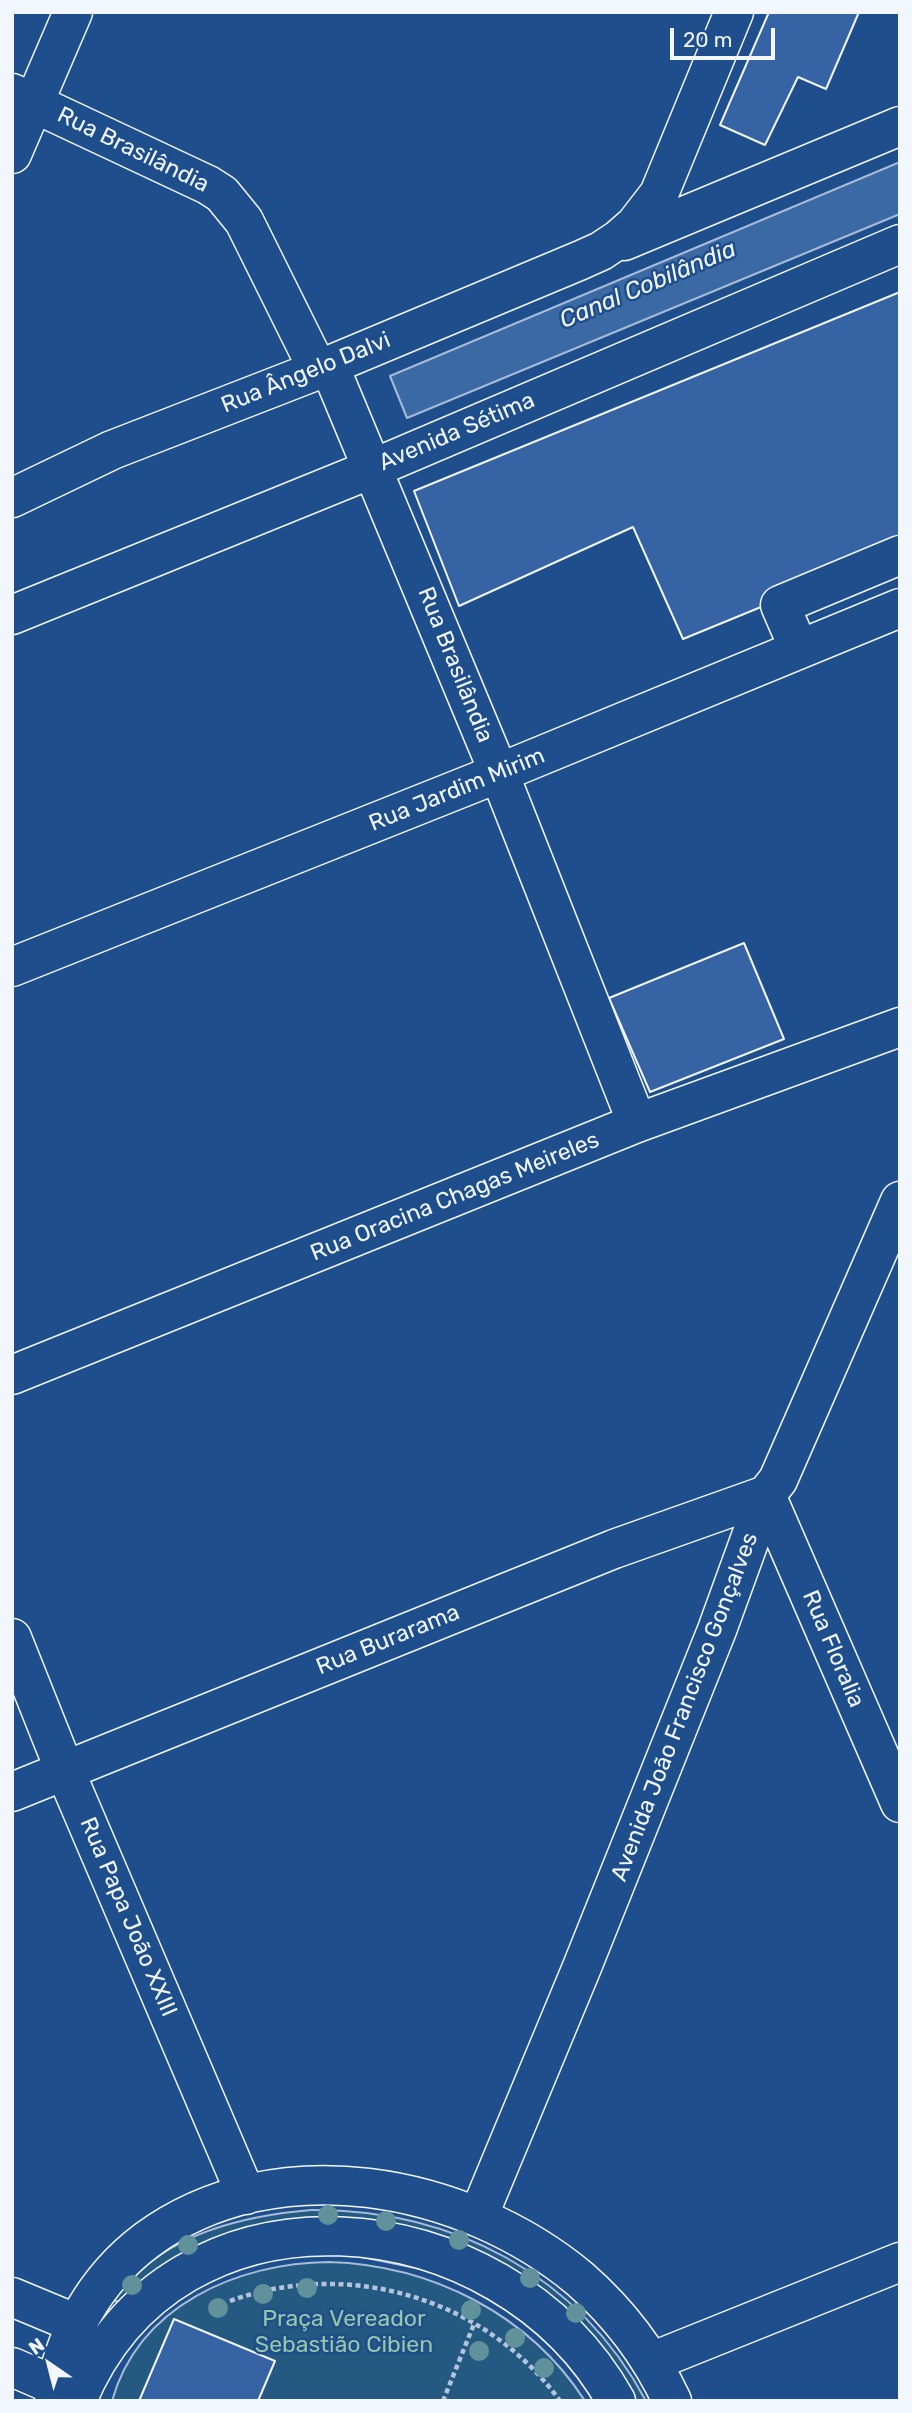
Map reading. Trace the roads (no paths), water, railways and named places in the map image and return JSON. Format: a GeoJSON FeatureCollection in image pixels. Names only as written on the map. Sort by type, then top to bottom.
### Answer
{"type":"FeatureCollection","features":[{"type":"Feature","properties":{"kind":"street"},"geometry":{"type":"LineString","coordinates":[[12,154],[24,98],[74,12]]}},
{"type":"Feature","properties":{"kind":"street","name":"Rua Ângelo Dalvi"},"geometry":{"type":"LineString","coordinates":[[601,251],[635,225],[659,194],[734,12]]}},
{"type":"Feature","properties":{"kind":"street","name":"Rua Brasilândia"},"geometry":{"type":"LineString","coordinates":[[24,98],[208,185],[222,194],[244,221],[324,367],[374,468],[499,773],[637,1124]]}},
{"type":"Feature","properties":{"kind":"street","name":"Rua Ângelo Dalvi"},"geometry":{"type":"LineString","coordinates":[[12,498],[112,450],[324,367],[900,125]]}},
{"type":"Feature","properties":{"kind":"street"},"geometry":{"type":"LineString","coordinates":[[659,194],[671,208],[695,212]]}},
{"type":"Feature","properties":{"kind":"street","name":"Avenida Sétima"},"geometry":{"type":"LineString","coordinates":[[12,615],[374,468],[900,244]]}},
{"type":"Feature","properties":{"kind":"street"},"geometry":{"type":"LineString","coordinates":[[799,649],[780,605],[900,555]]}},
{"type":"Feature","properties":{"kind":"street","name":"Rua Jardim Mirim"},"geometry":{"type":"LineString","coordinates":[[12,967],[499,773],[900,608]]}},
{"type":"Feature","properties":{"kind":"street","name":"Rua Oracina Chagas Meireles"},"geometry":{"type":"LineString","coordinates":[[12,1375],[637,1124],[900,1027]]}},
{"type":"Feature","properties":{"kind":"street","name":"Avenida João Francisco Gonçalves"},"geometry":{"type":"LineString","coordinates":[[478,2217],[707,1656],[766,1495],[778,1480],[900,1202]]}},
{"type":"Feature","properties":{"kind":"street","name":"Rua Burarama"},"geometry":{"type":"LineString","coordinates":[[12,1792],[614,1549],[766,1495]]}},
{"type":"Feature","properties":{"kind":"street","name":"Rua Floralia"},"geometry":{"type":"LineString","coordinates":[[766,1495],[900,1803]]}},
{"type":"Feature","properties":{"kind":"street","name":"Rua Papa João XXIII"},"geometry":{"type":"LineString","coordinates":[[12,1638],[65,1771],[246,2195]]}},
{"type":"Feature","properties":{"kind":"street"},"geometry":{"type":"LineString","coordinates":[[62,2396],[64,2354],[77,2324],[100,2288],[136,2248],[191,2213],[246,2195],[310,2186],[372,2189],[433,2201],[478,2217],[529,2243],[581,2280],[624,2324],[651,2362],[672,2401]]}},
{"type":"Feature","properties":{"kind":"street"},"geometry":{"type":"LineString","coordinates":[[62,2396],[91,2370],[115,2334],[145,2300],[170,2281],[197,2265],[228,2252],[260,2243],[312,2236],[365,2238],[402,2245],[454,2261],[488,2277],[534,2307],[561,2330],[585,2356],[616,2401]]}},
{"type":"Feature","properties":{"kind":"street"},"geometry":{"type":"LineString","coordinates":[[651,2362],[900,2262]]}},
{"type":"Feature","properties":{"kind":"street"},"geometry":{"type":"LineString","coordinates":[[12,2297],[77,2324]]}},
{"type":"Feature","properties":{"kind":"street"},"geometry":{"type":"LineString","coordinates":[[12,2367],[62,2396]]}},
{"type":"Feature","properties":{"kind":"water","name":"Canal Cobilândia"},"geometry":{"type":"Polygon","coordinates":[[[900,162],[900,214],[407,418],[390,376],[900,162]]]}},
{"type":"Feature","properties":{"kind":"park label","name":"Praça Vereador Sebastião Cibien"},"geometry":{"type":"Point","coordinates":[344,2332]}}]}
